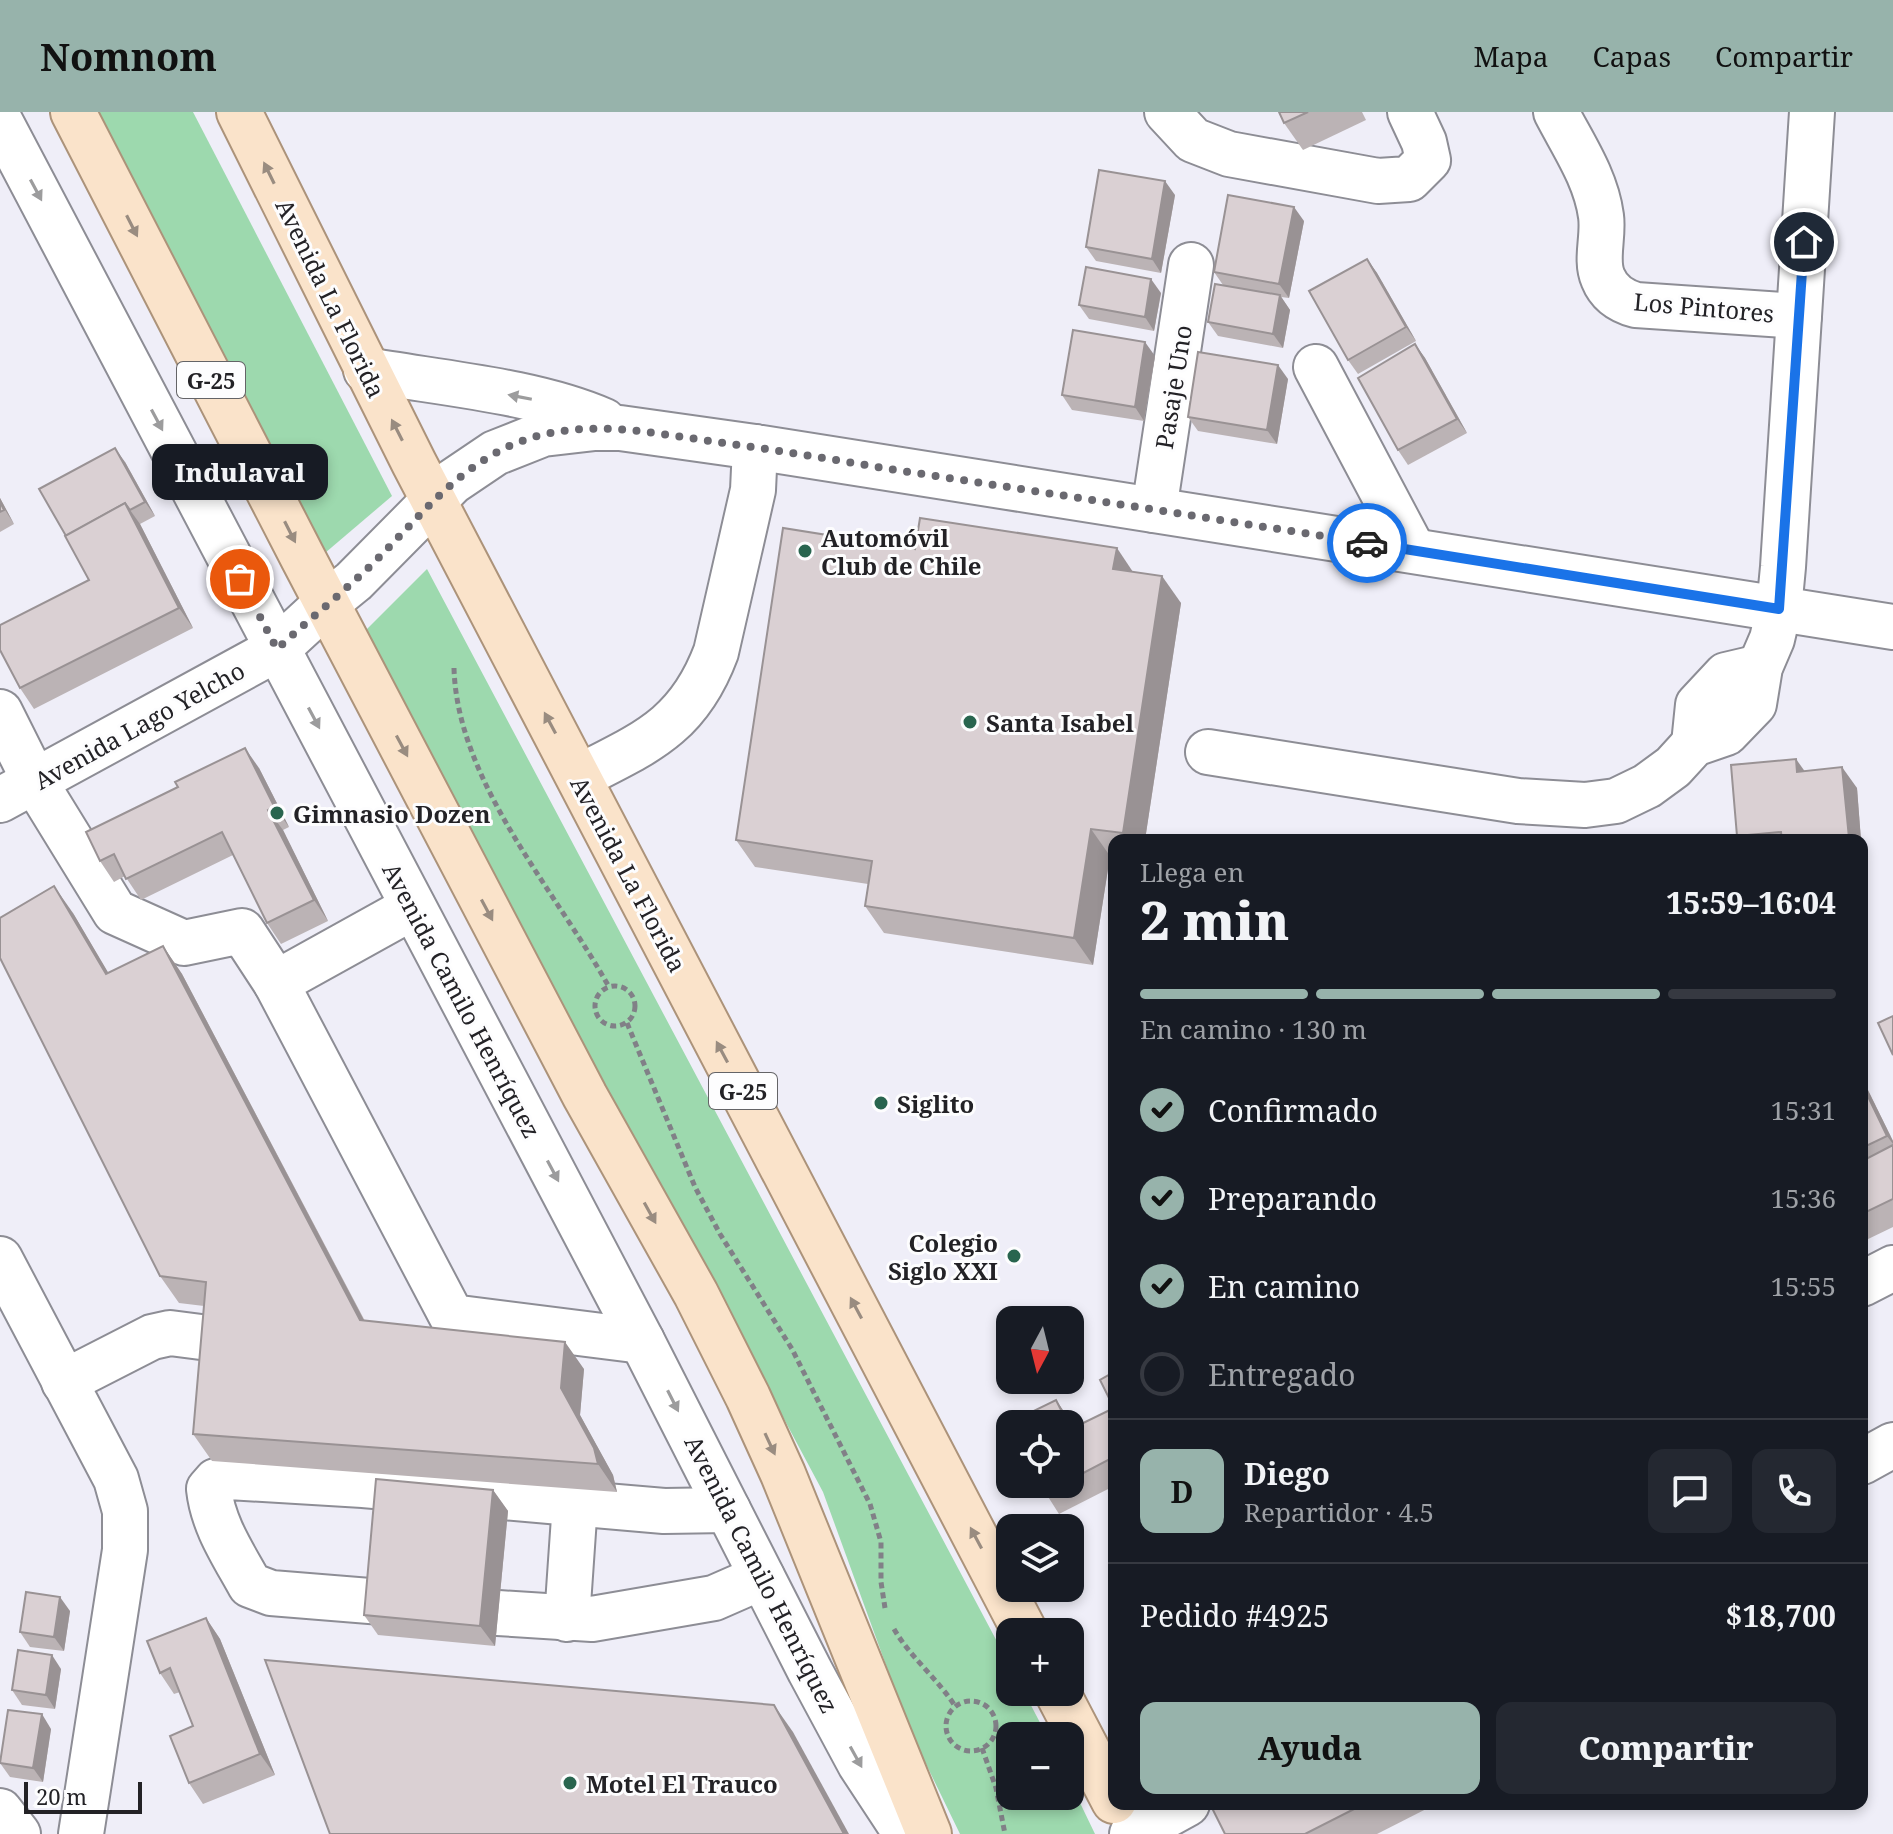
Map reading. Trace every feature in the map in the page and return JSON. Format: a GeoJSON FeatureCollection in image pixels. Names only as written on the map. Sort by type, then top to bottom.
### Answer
{"type":"FeatureCollection","features":[{"type":"Feature","properties":{"kind":"main road"},"geometry":{"type":"LineString","coordinates":[[48,112],[97,157]]}},
{"type":"Feature","properties":{"kind":"main road","name":"Avenida Camilo Henríquez"},"geometry":{"type":"LineString","coordinates":[[73,112],[585,1096],[696,1294],[748,1397],[783,1474],[929,1834]]}},
{"type":"Feature","properties":{"kind":"main road","name":"Avenida La Florida"},"geometry":{"type":"LineString","coordinates":[[239,112],[433,500],[1018,1618]]}},
{"type":"Feature","properties":{"kind":"main road"},"geometry":{"type":"LineString","coordinates":[[1064,1706],[1108,1790]]}},
{"type":"Feature","properties":{"kind":"main road"},"geometry":{"type":"LineString","coordinates":[[1119,1810],[1132,1834]]}},
{"type":"Feature","properties":{"kind":"street"},"geometry":{"type":"LineString","coordinates":[[1167,112],[1193,140],[1229,154],[1378,181],[1409,179],[1428,160],[1424,142],[1410,112]]}},
{"type":"Feature","properties":{"kind":"street","name":"Los Pintores"},"geometry":{"type":"LineString","coordinates":[[1556,112],[1595,192],[1602,233],[1600,266],[1603,278],[1617,297],[1636,305],[1799,316]]}},
{"type":"Feature","properties":{"kind":"street"},"geometry":{"type":"LineString","coordinates":[[1208,752],[1518,801],[1585,805],[1616,801],[1647,786],[1673,767],[1694,744],[1726,733],[1754,704],[1760,667],[1772,639],[1779,609],[1812,112]]}},
{"type":"Feature","properties":{"kind":"street","name":"Avenida Camilo Henríquez"},"geometry":{"type":"LineString","coordinates":[[0,121],[642,1341],[860,1764],[906,1834]]}},
{"type":"Feature","properties":{"kind":"street","name":"Pasaje Uno"},"geometry":{"type":"LineString","coordinates":[[1154,510],[1191,265]]}},
{"type":"Feature","properties":{"kind":"street"},"geometry":{"type":"LineString","coordinates":[[1316,367],[1413,550]]}},
{"type":"Feature","properties":{"kind":"street"},"geometry":{"type":"LineString","coordinates":[[366,370],[547,402],[620,428],[1893,627]]}},
{"type":"Feature","properties":{"kind":"street","name":"Avenida Lago Yelcho"},"geometry":{"type":"LineString","coordinates":[[18,791],[277,649],[354,581],[433,500],[476,464],[519,443],[569,430],[620,428]]}},
{"type":"Feature","properties":{"kind":"street"},"geometry":{"type":"LineString","coordinates":[[579,777],[653,738],[676,720],[695,697],[709,672],[753,490],[755,447]]}},
{"type":"Feature","properties":{"kind":"street"},"geometry":{"type":"LineString","coordinates":[[0,712],[18,791],[115,912],[184,943],[242,931],[276,983],[452,1317],[642,1341]]}},
{"type":"Feature","properties":{"kind":"street"},"geometry":{"type":"LineString","coordinates":[[276,983],[413,907]]}},
{"type":"Feature","properties":{"kind":"street"},"geometry":{"type":"LineString","coordinates":[[0,1259],[116,1479],[125,1511],[127,1530],[81,1834]]}},
{"type":"Feature","properties":{"kind":"street"},"geometry":{"type":"LineString","coordinates":[[1868,1281],[1893,1268]]}},
{"type":"Feature","properties":{"kind":"street"},"geometry":{"type":"LineString","coordinates":[[64,1382],[152,1337],[170,1333],[201,1337]]}},
{"type":"Feature","properties":{"kind":"street"},"geometry":{"type":"LineString","coordinates":[[1868,1459],[1893,1445]]}},
{"type":"Feature","properties":{"kind":"street"},"geometry":{"type":"LineString","coordinates":[[382,1602],[271,1593],[250,1585],[222,1536],[209,1489],[216,1481],[229,1477],[363,1485],[664,1511],[728,1510]]}},
{"type":"Feature","properties":{"kind":"street"},"geometry":{"type":"LineString","coordinates":[[567,1619],[575,1503]]}},
{"type":"Feature","properties":{"kind":"street"},"geometry":{"type":"LineString","coordinates":[[498,1613],[592,1619],[714,1598],[762,1577]]}},
{"type":"Feature","properties":{"kind":"street"},"geometry":{"type":"LineString","coordinates":[[1132,1834],[1176,1810]]}},
{"type":"Feature","properties":{"kind":"street"},"geometry":{"type":"LineString","coordinates":[[0,1811],[18,1834]]}},
{"type":"Feature","properties":{"kind":"path"},"geometry":{"type":"LineString","coordinates":[[454,668],[462,722],[495,800],[519,844],[609,987]]}},
{"type":"Feature","properties":{"kind":"path"},"geometry":{"type":"LineString","coordinates":[[617,986],[632,994],[636,1010],[627,1023],[609,1026],[597,1015],[597,998],[609,987],[617,986]]}},
{"type":"Feature","properties":{"kind":"path"},"geometry":{"type":"LineString","coordinates":[[627,1023],[695,1187],[720,1234],[792,1349],[870,1504],[881,1542],[883,1596],[895,1631],[955,1706]]}},
{"type":"Feature","properties":{"kind":"path"},"geometry":{"type":"LineString","coordinates":[[979,1702],[992,1713],[995,1720],[994,1737],[982,1748],[964,1750],[950,1740],[946,1722],[955,1706],[979,1702]]}},
{"type":"Feature","properties":{"kind":"path"},"geometry":{"type":"LineString","coordinates":[[982,1748],[996,1788],[1005,1834]]}},
{"type":"Feature","properties":{"kind":"green space"},"geometry":{"type":"Polygon","coordinates":[[[93,112],[193,112],[392,496],[325,553],[93,112]]]}},
{"type":"Feature","properties":{"kind":"green space"},"geometry":{"type":"Polygon","coordinates":[[[427,569],[996,1640],[996,1706],[1031,1706],[1040,1722],[996,1722],[996,1810],[1083,1810],[1095,1834],[960,1834],[910,1731],[823,1492],[364,632],[427,569]]]}},
{"type":"Feature","properties":{"kind":"building"},"geometry":{"type":"Polygon","coordinates":[[[1279,112],[1308,112],[1284,123],[1279,112]]]}},
{"type":"Feature","properties":{"kind":"building"},"geometry":{"type":"Polygon","coordinates":[[[1099,170],[1165,181],[1152,259],[1086,247],[1099,170]]]}},
{"type":"Feature","properties":{"kind":"building"},"geometry":{"type":"Polygon","coordinates":[[[1228,195],[1294,207],[1279,284],[1214,272],[1228,195]]]}},
{"type":"Feature","properties":{"kind":"building"},"geometry":{"type":"Polygon","coordinates":[[[1367,259],[1406,327],[1348,360],[1309,291],[1367,259]]]}},
{"type":"Feature","properties":{"kind":"building"},"geometry":{"type":"Polygon","coordinates":[[[1086,267],[1151,279],[1145,317],[1079,305],[1086,267]]]}},
{"type":"Feature","properties":{"kind":"building"},"geometry":{"type":"Polygon","coordinates":[[[1215,284],[1280,295],[1273,334],[1208,322],[1215,284]]]}},
{"type":"Feature","properties":{"kind":"building"},"geometry":{"type":"Polygon","coordinates":[[[1073,330],[1145,342],[1135,407],[1062,395],[1073,330]]]}},
{"type":"Feature","properties":{"kind":"building"},"geometry":{"type":"Polygon","coordinates":[[[1415,344],[1457,419],[1398,450],[1358,378],[1415,344]]]}},
{"type":"Feature","properties":{"kind":"building"},"geometry":{"type":"Polygon","coordinates":[[[1198,352],[1278,365],[1267,430],[1188,417],[1198,352]]]}},
{"type":"Feature","properties":{"kind":"building"},"geometry":{"type":"Polygon","coordinates":[[[115,448],[145,502],[130,510],[125,503],[66,536],[39,489],[115,448]]]}},
{"type":"Feature","properties":{"kind":"building"},"geometry":{"type":"Polygon","coordinates":[[[125,503],[179,608],[20,688],[0,650],[0,625],[89,580],[65,536],[125,503]]]}},
{"type":"Feature","properties":{"kind":"building","name":"Santa Isabel"},"geometry":{"type":"Polygon","coordinates":[[[920,518],[1117,548],[1113,569],[1162,576],[1123,833],[1091,829],[1074,938],[865,906],[872,861],[736,840],[783,528],[915,549],[920,518]]]}},
{"type":"Feature","properties":{"kind":"building"},"geometry":{"type":"Polygon","coordinates":[[[245,748],[274,806],[268,810],[314,900],[267,923],[222,832],[126,879],[114,854],[100,861],[86,832],[178,787],[175,782],[245,748]]]}},
{"type":"Feature","properties":{"kind":"building"},"geometry":{"type":"Polygon","coordinates":[[[1796,759],[1797,772],[1842,767],[1849,834],[1737,834],[1731,765],[1796,759]]]}},
{"type":"Feature","properties":{"kind":"building"},"geometry":{"type":"Polygon","coordinates":[[[54,886],[106,974],[163,946],[360,1320],[565,1342],[561,1388],[594,1448],[598,1464],[193,1434],[206,1282],[160,1276],[0,958],[0,918],[54,886]]]}},
{"type":"Feature","properties":{"kind":"building"},"geometry":{"type":"Polygon","coordinates":[[[1893,1016],[1893,1055],[1878,1023],[1893,1016]]]}},
{"type":"Feature","properties":{"kind":"building"},"geometry":{"type":"Polygon","coordinates":[[[1868,1096],[1887,1136],[1868,1145],[1868,1096]]]}},
{"type":"Feature","properties":{"kind":"building"},"geometry":{"type":"Polygon","coordinates":[[[1893,1145],[1893,1199],[1868,1211],[1868,1158],[1893,1145]]]}},
{"type":"Feature","properties":{"kind":"building"},"geometry":{"type":"Polygon","coordinates":[[[1108,1375],[1108,1396],[1100,1380],[1108,1375]]]}},
{"type":"Feature","properties":{"kind":"building"},"geometry":{"type":"Polygon","coordinates":[[[1056,1400],[1061,1410],[1036,1410],[1056,1400]]]}},
{"type":"Feature","properties":{"kind":"building"},"geometry":{"type":"Polygon","coordinates":[[[1108,1411],[1108,1460],[1084,1473],[1084,1423],[1108,1411]]]}},
{"type":"Feature","properties":{"kind":"building"},"geometry":{"type":"Polygon","coordinates":[[[376,1479],[493,1490],[480,1626],[364,1615],[376,1479]]]}},
{"type":"Feature","properties":{"kind":"building"},"geometry":{"type":"Polygon","coordinates":[[[26,1592],[60,1597],[54,1637],[20,1632],[26,1592]]]}},
{"type":"Feature","properties":{"kind":"building"},"geometry":{"type":"Polygon","coordinates":[[[206,1618],[260,1754],[189,1783],[170,1736],[193,1726],[170,1668],[160,1673],[147,1641],[206,1618]]]}},
{"type":"Feature","properties":{"kind":"building"},"geometry":{"type":"Polygon","coordinates":[[[18,1650],[52,1655],[46,1695],[12,1690],[18,1650]]]}},
{"type":"Feature","properties":{"kind":"building","name":"Motel El Trauco"},"geometry":{"type":"Polygon","coordinates":[[[265,1660],[774,1705],[844,1834],[330,1834],[265,1660]]]}},
{"type":"Feature","properties":{"kind":"building"},"geometry":{"type":"Polygon","coordinates":[[[8,1710],[42,1714],[33,1768],[0,1763],[8,1710]]]}},
{"type":"Feature","properties":{"kind":"building"},"geometry":{"type":"Polygon","coordinates":[[[1213,1810],[1352,1810],[1305,1834],[1225,1834],[1213,1810]]]}},
{"type":"Feature","properties":{"kind":"way so far"},"geometry":{"type":"LineString","coordinates":[[240,579],[277,649],[354,581],[452,482],[476,464],[543,434],[595,428],[620,428],[755,447],[1367,543]]}},
{"type":"Feature","properties":{"kind":"place","name":"Automóvil Club de Chile"},"geometry":{"type":"Point","coordinates":[805,551]}},
{"type":"Feature","properties":{"kind":"place","name":"Indulaval"},"geometry":{"type":"Point","coordinates":[240,579]}},
{"type":"Feature","properties":{"kind":"place","name":"Santa Isabel"},"geometry":{"type":"Point","coordinates":[970,722]}},
{"type":"Feature","properties":{"kind":"place","name":"Gimnasio Dozen"},"geometry":{"type":"Point","coordinates":[277,813]}},
{"type":"Feature","properties":{"kind":"place","name":"Siglito"},"geometry":{"type":"Point","coordinates":[881,1103]}},
{"type":"Feature","properties":{"kind":"place","name":"Colegio Siglo XXI"},"geometry":{"type":"Point","coordinates":[1014,1256]}},
{"type":"Feature","properties":{"kind":"place","name":"Motel El Trauco"},"geometry":{"type":"Point","coordinates":[570,1783]}},
{"type":"Feature","properties":{"kind":"route"},"geometry":{"type":"LineString","coordinates":[[1367,543],[1779,609],[1804,242]]}}]}
